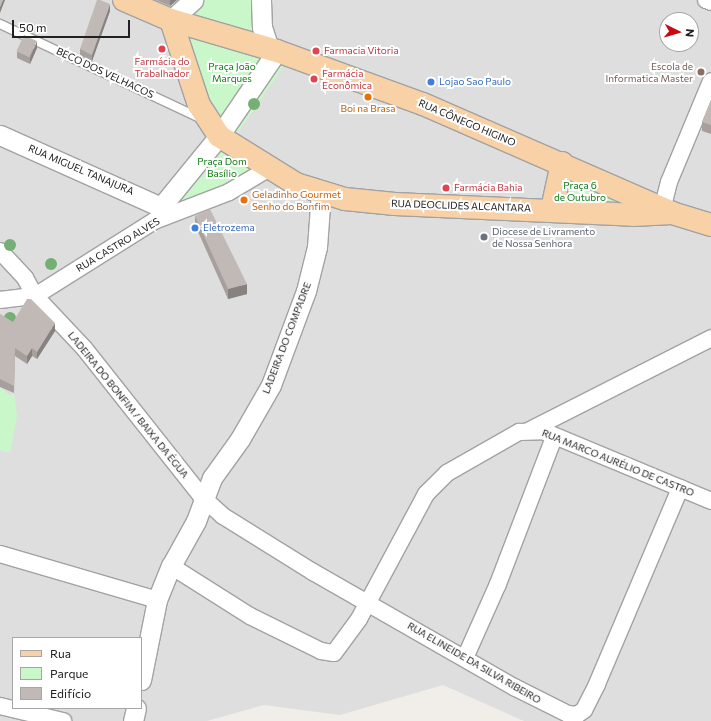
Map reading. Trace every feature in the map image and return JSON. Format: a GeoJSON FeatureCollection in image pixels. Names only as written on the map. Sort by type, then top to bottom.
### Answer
{"type":"FeatureCollection","features":[{"type":"Feature","properties":{"kind":"main road"},"geometry":{"type":"LineString","coordinates":[[124,0],[171,20],[273,50]]}},
{"type":"Feature","properties":{"kind":"main road"},"geometry":{"type":"LineString","coordinates":[[171,20],[199,105],[215,129],[268,169]]}},
{"type":"Feature","properties":{"kind":"main road","name":"RUA CÔNEGO HIGINO"},"geometry":{"type":"LineString","coordinates":[[273,50],[423,104],[562,163],[665,212]]}},
{"type":"Feature","properties":{"kind":"main road"},"geometry":{"type":"LineString","coordinates":[[552,209],[562,163]]}},
{"type":"Feature","properties":{"kind":"main road","name":"RUA DEOCLIDES ALCANTARA"},"geometry":{"type":"LineString","coordinates":[[268,169],[321,193],[395,204],[665,212]]}},
{"type":"Feature","properties":{"kind":"main road"},"geometry":{"type":"LineString","coordinates":[[665,212],[711,225]]}},
{"type":"Feature","properties":{"kind":"street"},"geometry":{"type":"LineString","coordinates":[[171,20],[192,0]]}},
{"type":"Feature","properties":{"kind":"street"},"geometry":{"type":"LineString","coordinates":[[158,214],[215,129],[273,50],[262,27],[261,0]]}},
{"type":"Feature","properties":{"kind":"street"},"geometry":{"type":"LineString","coordinates":[[706,0],[711,2]]}},
{"type":"Feature","properties":{"kind":"street"},"geometry":{"type":"LineString","coordinates":[[665,212],[669,182],[711,81]]}},
{"type":"Feature","properties":{"kind":"street","name":"RUA MIGUEL TANAJURA"},"geometry":{"type":"LineString","coordinates":[[0,135],[158,214]]}},
{"type":"Feature","properties":{"kind":"street","name":"RUA CASTRO ALVES"},"geometry":{"type":"LineString","coordinates":[[35,296],[158,214],[229,192],[268,169]]}},
{"type":"Feature","properties":{"kind":"street","name":"LADEIRA DO COMPADRE"},"geometry":{"type":"LineString","coordinates":[[157,600],[171,566],[196,521],[203,498],[271,385],[306,291],[317,247],[321,193]]}},
{"type":"Feature","properties":{"kind":"street","name":"LADEIRA DO BONFIM / BAIXA DA ÉGUA"},"geometry":{"type":"LineString","coordinates":[[0,251],[26,278],[35,296],[84,348],[203,498]]}},
{"type":"Feature","properties":{"kind":"street"},"geometry":{"type":"LineString","coordinates":[[0,300],[35,296]]}},
{"type":"Feature","properties":{"kind":"street"},"geometry":{"type":"LineString","coordinates":[[530,430],[711,338]]}},
{"type":"Feature","properties":{"kind":"street","name":"RUA MARCO AURÉLIO DE CASTRO"},"geometry":{"type":"LineString","coordinates":[[171,566],[250,616],[328,653],[340,649],[368,602],[426,494],[447,474],[519,432],[530,430],[554,436],[711,501]]}},
{"type":"Feature","properties":{"kind":"street"},"geometry":{"type":"LineString","coordinates":[[465,658],[498,584],[554,436]]}},
{"type":"Feature","properties":{"kind":"street","name":"RUA ELINEIDE DA SILVA RIBEIRO"},"geometry":{"type":"LineString","coordinates":[[203,498],[259,540],[551,707],[577,715],[584,710],[680,488]]}},
{"type":"Feature","properties":{"kind":"street"},"geometry":{"type":"LineString","coordinates":[[0,554],[157,600],[142,675]]}},
{"type":"Feature","properties":{"kind":"street"},"geometry":{"type":"LineString","coordinates":[[0,706],[12,709]]}},
{"type":"Feature","properties":{"kind":"street"},"geometry":{"type":"LineString","coordinates":[[13,709],[63,721]]}},
{"type":"Feature","properties":{"kind":"street"},"geometry":{"type":"LineString","coordinates":[[133,721],[136,709]]}},
{"type":"Feature","properties":{"kind":"lane","name":"BECO DOS VELHACOS"},"geometry":{"type":"LineString","coordinates":[[0,24],[215,129]]}},
{"type":"Feature","properties":{"kind":"shaded area"},"geometry":{"type":"Polygon","coordinates":[[[0,0],[711,0],[711,721],[524,721],[443,685],[340,715],[264,705],[207,721],[0,721],[0,0]]]}},
{"type":"Feature","properties":{"kind":"green space","name":"Praça João Marques"},"geometry":{"type":"Polygon","coordinates":[[[185,0],[254,0],[252,19],[260,37],[287,61],[235,137],[212,133],[191,69],[185,0]]]}},
{"type":"Feature","properties":{"kind":"green space","name":"Praça Dom Basílio"},"geometry":{"type":"Polygon","coordinates":[[[225,145],[253,170],[174,213],[176,189],[225,145]]]}},
{"type":"Feature","properties":{"kind":"green space","name":"Praça 6 de Outubro"},"geometry":{"type":"Polygon","coordinates":[[[573,174],[637,205],[563,202],[573,174]]]}},
{"type":"Feature","properties":{"kind":"green space"},"geometry":{"type":"Polygon","coordinates":[[[0,387],[9,395],[14,394],[17,416],[10,453],[0,450],[0,387]]]}},
{"type":"Feature","properties":{"kind":"building"},"geometry":{"type":"Polygon","coordinates":[[[0,0],[3,0],[0,7],[0,0]]]}},
{"type":"Feature","properties":{"kind":"building"},"geometry":{"type":"Polygon","coordinates":[[[97,0],[110,4],[92,55],[80,49],[97,0]]]}},
{"type":"Feature","properties":{"kind":"building"},"geometry":{"type":"Polygon","coordinates":[[[24,35],[37,41],[29,57],[16,51],[24,35]]]}},
{"type":"Feature","properties":{"kind":"building"},"geometry":{"type":"Polygon","coordinates":[[[711,100],[711,125],[702,122],[711,100]]]}},
{"type":"Feature","properties":{"kind":"building"},"geometry":{"type":"Polygon","coordinates":[[[210,209],[247,284],[228,289],[195,216],[210,209]]]}},
{"type":"Feature","properties":{"kind":"building"},"geometry":{"type":"Polygon","coordinates":[[[27,299],[31,299],[55,323],[37,352],[32,348],[27,356],[15,348],[14,386],[0,379],[0,314],[13,322],[27,299]]]}},
{"type":"Feature","properties":{"kind":"place","name":"Farmácia do Trabalhador"},"geometry":{"type":"Point","coordinates":[162,49]}},
{"type":"Feature","properties":{"kind":"place","name":"Farmacia Vitoria"},"geometry":{"type":"Point","coordinates":[316,51]}},
{"type":"Feature","properties":{"kind":"place","name":"Escola de Informatica Master"},"geometry":{"type":"Point","coordinates":[701,72]}},
{"type":"Feature","properties":{"kind":"place","name":"Farmácia Econômica"},"geometry":{"type":"Point","coordinates":[314,79]}},
{"type":"Feature","properties":{"kind":"place","name":"Lojao Sao Paulo"},"geometry":{"type":"Point","coordinates":[431,82]}},
{"type":"Feature","properties":{"kind":"place","name":"Boi na Brasa"},"geometry":{"type":"Point","coordinates":[368,97]}},
{"type":"Feature","properties":{"kind":"place","name":"Farmácia Bahia"},"geometry":{"type":"Point","coordinates":[446,188]}},
{"type":"Feature","properties":{"kind":"place","name":"Geladinho Gourmet Senho do Bonfim"},"geometry":{"type":"Point","coordinates":[244,200]}},
{"type":"Feature","properties":{"kind":"place","name":"Eletrozema"},"geometry":{"type":"Point","coordinates":[195,228]}},
{"type":"Feature","properties":{"kind":"place","name":"Diocese de Livramento de Nossa Senhora"},"geometry":{"type":"Point","coordinates":[484,237]}}]}
